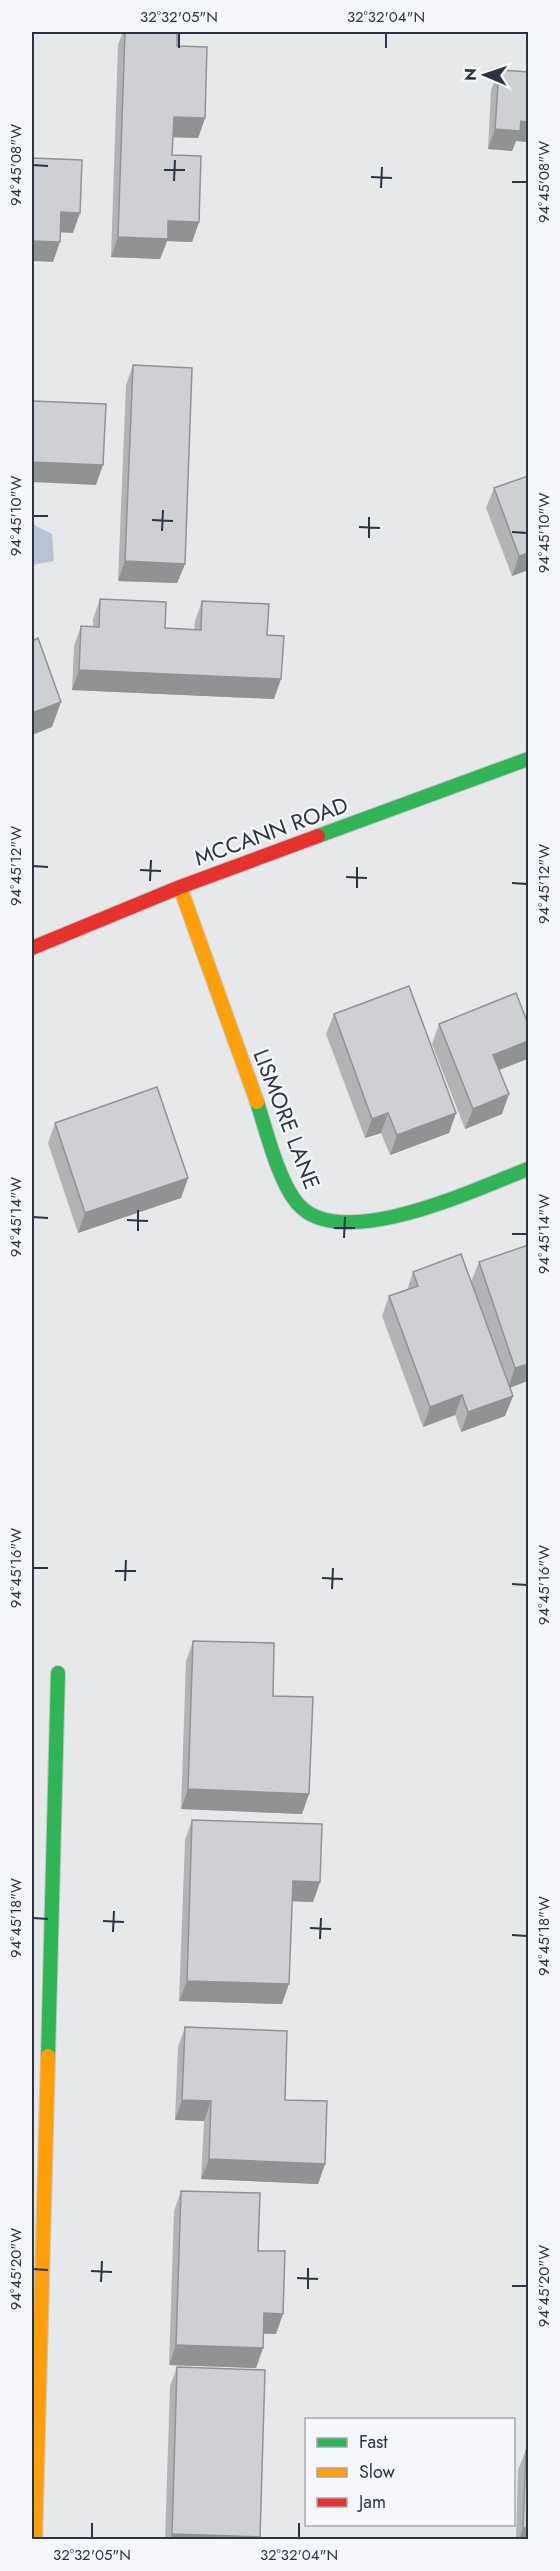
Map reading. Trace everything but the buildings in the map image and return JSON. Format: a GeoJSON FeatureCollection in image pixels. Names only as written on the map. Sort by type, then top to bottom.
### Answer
{"type":"FeatureCollection","features":[{"type":"Feature","properties":{"kind":"street","name":"MCCANN ROAD"},"geometry":{"type":"LineString","coordinates":[[32,948],[180,887],[528,759]]}},
{"type":"Feature","properties":{"kind":"street","name":"LISMORE LANE"},"geometry":{"type":"LineString","coordinates":[[180,887],[289,1193],[300,1207],[313,1216],[336,1222],[376,1219],[411,1212],[528,1169]]}},
{"type":"Feature","properties":{"kind":"street"},"geometry":{"type":"LineString","coordinates":[[35,2540],[58,1673]]}},
{"type":"Feature","properties":{"kind":"water"},"geometry":{"type":"Polygon","coordinates":[[[32,524],[52,534],[54,561],[32,565],[32,524]]]}},
{"type":"Feature","properties":{"kind":"traffic: fast"},"geometry":{"type":"LineString","coordinates":[[318,836],[528,759]]}},
{"type":"Feature","properties":{"kind":"traffic: fast"},"geometry":{"type":"LineString","coordinates":[[257,1102],[274,1156],[291,1195],[298,1204],[318,1218],[345,1222],[376,1220],[445,1202],[528,1169]]}},
{"type":"Feature","properties":{"kind":"traffic: fast"},"geometry":{"type":"LineString","coordinates":[[48,2056],[58,1673]]}},
{"type":"Feature","properties":{"kind":"traffic: slow"},"geometry":{"type":"LineString","coordinates":[[180,887],[257,1102]]}},
{"type":"Feature","properties":{"kind":"traffic: slow"},"geometry":{"type":"LineString","coordinates":[[35,2540],[48,2056]]}},
{"type":"Feature","properties":{"kind":"traffic: jam"},"geometry":{"type":"LineString","coordinates":[[32,948],[180,887],[318,836]]}}]}
